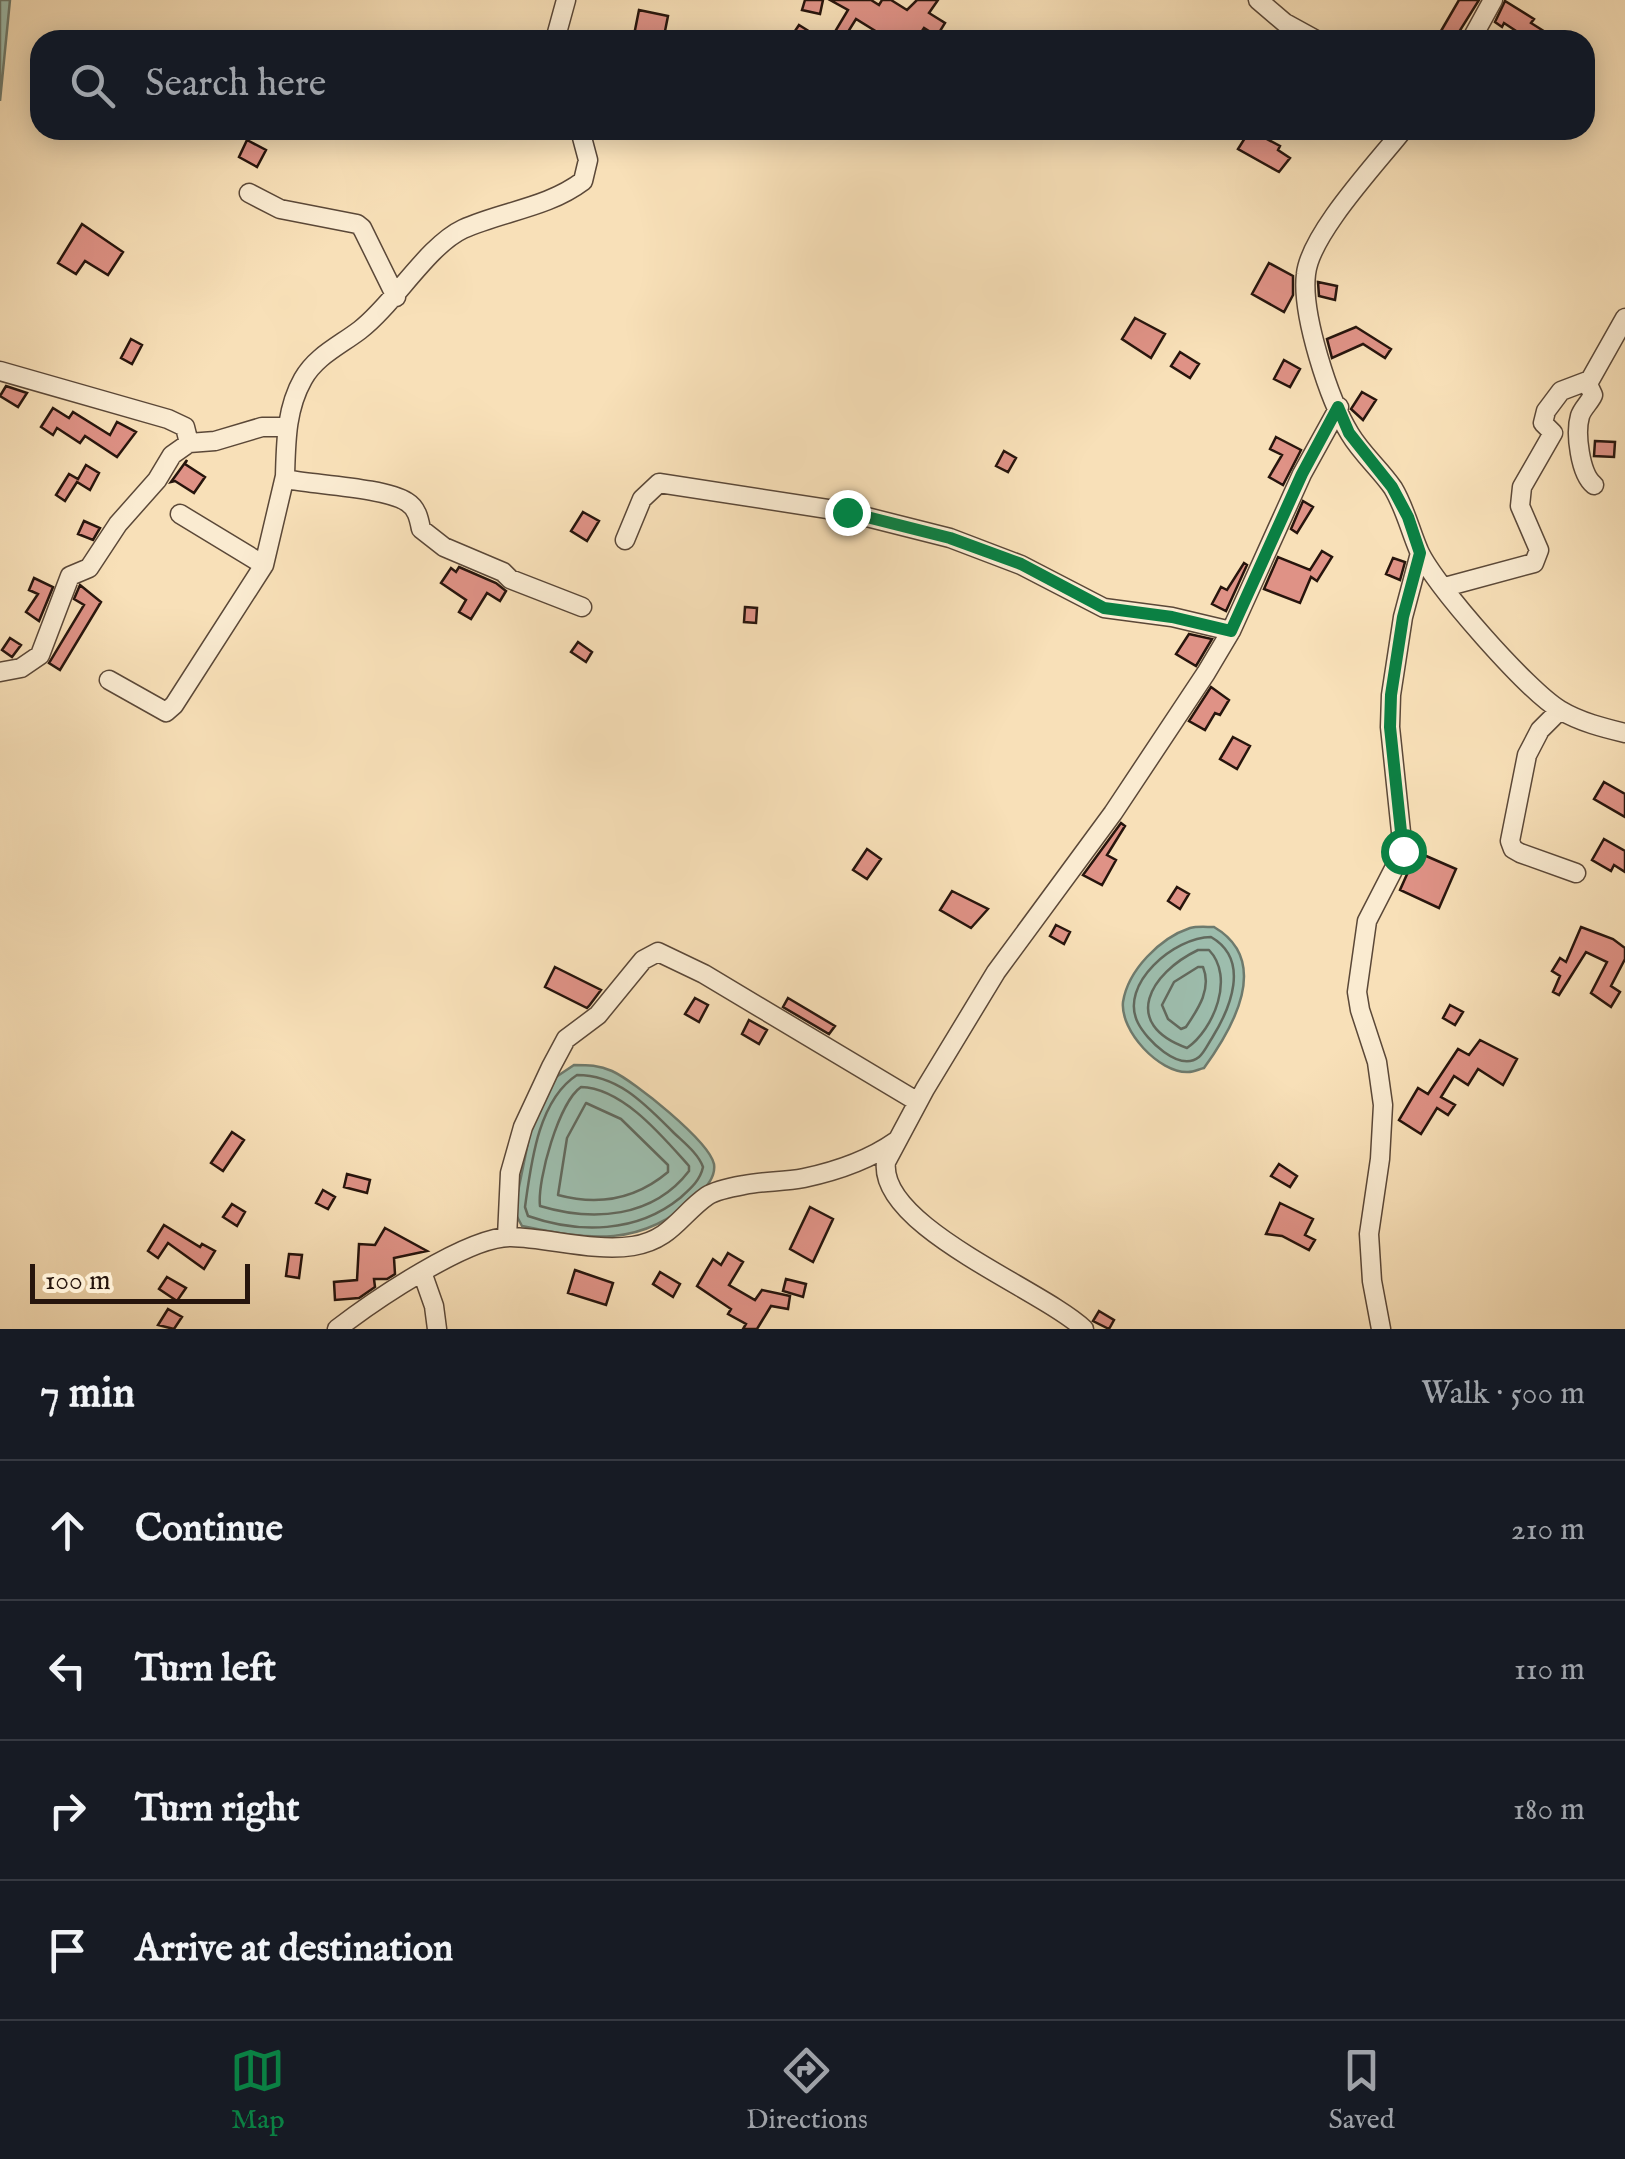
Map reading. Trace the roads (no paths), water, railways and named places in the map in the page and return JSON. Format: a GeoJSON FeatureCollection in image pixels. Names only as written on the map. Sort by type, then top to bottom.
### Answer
{"type":"FeatureCollection","features":[{"type":"Feature","properties":{"kind":"street"},"geometry":{"type":"LineString","coordinates":[[558,30],[566,0]]}},
{"type":"Feature","properties":{"kind":"street"},"geometry":{"type":"LineString","coordinates":[[1258,0],[1298,30]]}},
{"type":"Feature","properties":{"kind":"street"},"geometry":{"type":"LineString","coordinates":[[1476,30],[1493,0]]}},
{"type":"Feature","properties":{"kind":"street"},"geometry":{"type":"LineString","coordinates":[[109,680],[166,712],[174,705],[264,564],[285,476],[286,427],[294,398],[313,363],[361,330],[396,297],[444,241],[462,230],[566,194],[583,181],[588,160],[583,140]]}},
{"type":"Feature","properties":{"kind":"street"},"geometry":{"type":"LineString","coordinates":[[1396,140],[1310,255],[1306,298],[1315,345],[1338,407],[1349,433],[1392,487],[1408,517],[1420,553],[1520,677],[1560,710],[1625,734]]}},
{"type":"Feature","properties":{"kind":"street"},"geometry":{"type":"LineString","coordinates":[[249,193],[280,209],[357,224],[396,297]]}},
{"type":"Feature","properties":{"kind":"street"},"geometry":{"type":"LineString","coordinates":[[1445,587],[1534,563],[1540,550],[1520,506],[1522,487],[1553,433],[1543,423],[1552,400],[1571,386],[1586,382],[1625,318]]}},
{"type":"Feature","properties":{"kind":"street"},"geometry":{"type":"LineString","coordinates":[[0,371],[168,419],[185,428],[189,443]]}},
{"type":"Feature","properties":{"kind":"street"},"geometry":{"type":"LineString","coordinates":[[1586,382],[1592,395],[1579,418],[1580,458],[1584,474],[1594,485]]}},
{"type":"Feature","properties":{"kind":"street"},"geometry":{"type":"LineString","coordinates":[[1084,1329],[928,1228],[892,1194],[884,1174],[886,1162],[996,972],[1114,813],[1231,631],[1302,474],[1338,407]]}},
{"type":"Feature","properties":{"kind":"street"},"geometry":{"type":"LineString","coordinates":[[0,672],[21,668],[40,655],[70,576],[89,568],[172,455],[189,443],[215,441],[262,427],[286,427]]}},
{"type":"Feature","properties":{"kind":"street"},"geometry":{"type":"LineString","coordinates":[[285,476],[407,502],[418,514],[421,529],[444,547],[503,572],[510,579],[582,607]]}},
{"type":"Feature","properties":{"kind":"street"},"geometry":{"type":"LineString","coordinates":[[625,540],[642,499],[659,483],[728,492],[847,512],[950,538],[1021,564],[1104,608],[1172,617],[1231,631]]}},
{"type":"Feature","properties":{"kind":"street"},"geometry":{"type":"LineString","coordinates":[[180,514],[264,564]]}},
{"type":"Feature","properties":{"kind":"street"},"geometry":{"type":"LineString","coordinates":[[1381,1329],[1369,1234],[1383,1105],[1378,1062],[1357,992],[1366,922],[1403,851],[1390,727],[1391,695],[1403,617],[1420,553]]}},
{"type":"Feature","properties":{"kind":"street"},"geometry":{"type":"LineString","coordinates":[[1560,710],[1540,730],[1527,755],[1510,841],[1520,853],[1576,873]]}},
{"type":"Feature","properties":{"kind":"street"},"geometry":{"type":"LineString","coordinates":[[508,1237],[510,1173],[522,1127],[551,1066],[566,1038],[598,1015],[644,960],[658,952],[704,974],[918,1102]]}},
{"type":"Feature","properties":{"kind":"street"},"geometry":{"type":"LineString","coordinates":[[337,1329],[422,1272],[478,1246],[508,1237],[632,1247],[680,1224],[708,1195],[745,1184],[803,1178],[850,1165],[879,1153],[900,1138]]}},
{"type":"Feature","properties":{"kind":"street"},"geometry":{"type":"LineString","coordinates":[[422,1272],[437,1329]]}},
{"type":"Feature","properties":{"kind":"water"},"geometry":{"type":"Polygon","coordinates":[[[0,0],[10,0],[0,101],[0,0]]]}},
{"type":"Feature","properties":{"kind":"water"},"geometry":{"type":"Polygon","coordinates":[[[1214,927],[1231,941],[1241,958],[1242,995],[1226,1034],[1204,1068],[1177,1070],[1154,1058],[1135,1037],[1124,1013],[1126,990],[1138,967],[1168,939],[1190,928],[1214,927]]]}},
{"type":"Feature","properties":{"kind":"water"},"geometry":{"type":"Polygon","coordinates":[[[574,1065],[603,1068],[622,1077],[669,1113],[709,1154],[714,1169],[706,1187],[676,1213],[655,1225],[614,1236],[570,1235],[522,1226],[514,1211],[531,1128],[553,1079],[574,1065]]]}}]}
